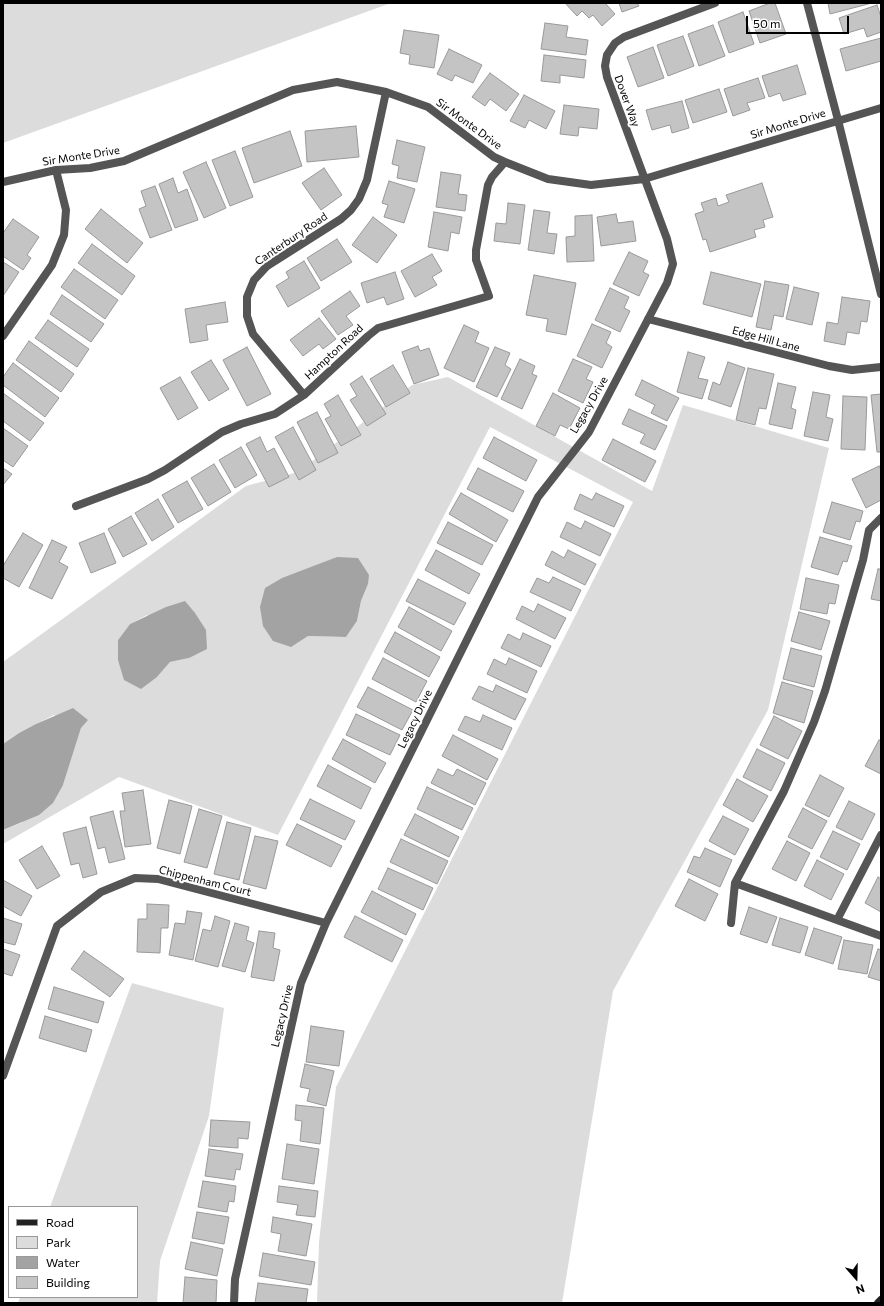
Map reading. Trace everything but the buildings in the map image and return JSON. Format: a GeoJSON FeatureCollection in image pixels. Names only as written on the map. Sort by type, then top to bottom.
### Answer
{"type":"FeatureCollection","features":[{"type":"Feature","properties":{"kind":"street","name":"Dover Way"},"geometry":{"type":"LineString","coordinates":[[644,179],[607,77],[605,66],[607,55],[615,43],[624,37],[715,3]]}},
{"type":"Feature","properties":{"kind":"street"},"geometry":{"type":"LineString","coordinates":[[806,3],[838,120],[881,294]]}},
{"type":"Feature","properties":{"kind":"street","name":"Sir Monte Drive"},"geometry":{"type":"LineString","coordinates":[[3,182],[56,170],[90,168],[124,161],[292,90],[337,82],[386,92],[428,107],[494,157],[548,179],[591,185],[644,179],[881,108]]}},
{"type":"Feature","properties":{"kind":"street","name":"Canterbury Road"},"geometry":{"type":"LineString","coordinates":[[304,395],[253,334],[247,316],[248,297],[254,280],[262,270],[341,219],[351,210],[359,199],[366,180],[386,92]]}},
{"type":"Feature","properties":{"kind":"street","name":"Hampton Road"},"geometry":{"type":"LineString","coordinates":[[76,506],[152,477],[222,432],[240,424],[275,414],[304,395],[378,328],[489,296],[476,260],[476,250],[488,185],[492,177],[505,162]]}},
{"type":"Feature","properties":{"kind":"street"},"geometry":{"type":"LineString","coordinates":[[3,336],[52,265],[64,235],[66,210],[56,170]]}},
{"type":"Feature","properties":{"kind":"street","name":"Legacy Drive"},"geometry":{"type":"LineString","coordinates":[[234,1303],[235,1279],[300,983],[326,923],[538,497],[588,432],[648,319],[666,283],[673,264],[667,239],[644,179]]}},
{"type":"Feature","properties":{"kind":"street","name":"Edge Hill Lane"},"geometry":{"type":"LineString","coordinates":[[648,319],[829,366],[852,370],[881,367]]}},
{"type":"Feature","properties":{"kind":"street"},"geometry":{"type":"LineString","coordinates":[[731,924],[735,883],[784,791],[814,722],[825,691],[863,560],[868,530],[881,518]]}},
{"type":"Feature","properties":{"kind":"street"},"geometry":{"type":"LineString","coordinates":[[837,920],[881,835]]}},
{"type":"Feature","properties":{"kind":"street","name":"Chippenham Court"},"geometry":{"type":"LineString","coordinates":[[3,1076],[57,926],[101,892],[135,878],[158,879],[326,923]]}},
{"type":"Feature","properties":{"kind":"street"},"geometry":{"type":"LineString","coordinates":[[735,883],[881,936]]}},
{"type":"Feature","properties":{"kind":"street"},"geometry":{"type":"LineString","coordinates":[[878,1303],[881,1300]]}},
{"type":"Feature","properties":{"kind":"green space"},"geometry":{"type":"Polygon","coordinates":[[[3,3],[391,3],[3,143],[3,3]]]}},
{"type":"Feature","properties":{"kind":"green space"},"geometry":{"type":"Polygon","coordinates":[[[448,377],[652,491],[683,405],[829,448],[768,710],[613,991],[562,1303],[317,1303],[319,1242],[336,1087],[633,502],[490,427],[278,835],[119,777],[3,844],[3,830],[21,823],[63,785],[81,728],[54,715],[19,733],[3,744],[3,662],[246,486],[298,472],[412,385],[448,377]],[[337,557],[319,565],[308,636],[346,637],[357,621],[361,601],[368,584],[337,557]],[[147,615],[130,624],[118,640],[157,677],[170,662],[189,658],[147,615]]]}},
{"type":"Feature","properties":{"kind":"green space"},"geometry":{"type":"Polygon","coordinates":[[[132,983],[224,1008],[209,1116],[160,1261],[157,1303],[18,1303],[20,1298],[138,1298],[138,1206],[50,1206],[132,983]]]}},
{"type":"Feature","properties":{"kind":"water"},"geometry":{"type":"Polygon","coordinates":[[[337,557],[358,558],[369,575],[368,584],[361,601],[357,621],[346,637],[308,636],[291,647],[273,641],[263,626],[260,607],[265,588],[282,578],[337,557]]]}},
{"type":"Feature","properties":{"kind":"water"},"geometry":{"type":"Polygon","coordinates":[[[185,601],[206,630],[207,649],[189,658],[170,662],[157,677],[141,689],[124,680],[118,660],[118,640],[130,624],[166,607],[185,601]]]}},
{"type":"Feature","properties":{"kind":"water"},"geometry":{"type":"Polygon","coordinates":[[[73,708],[88,720],[81,728],[63,785],[53,803],[39,815],[3,830],[3,744],[36,724],[73,708]]]}}]}
